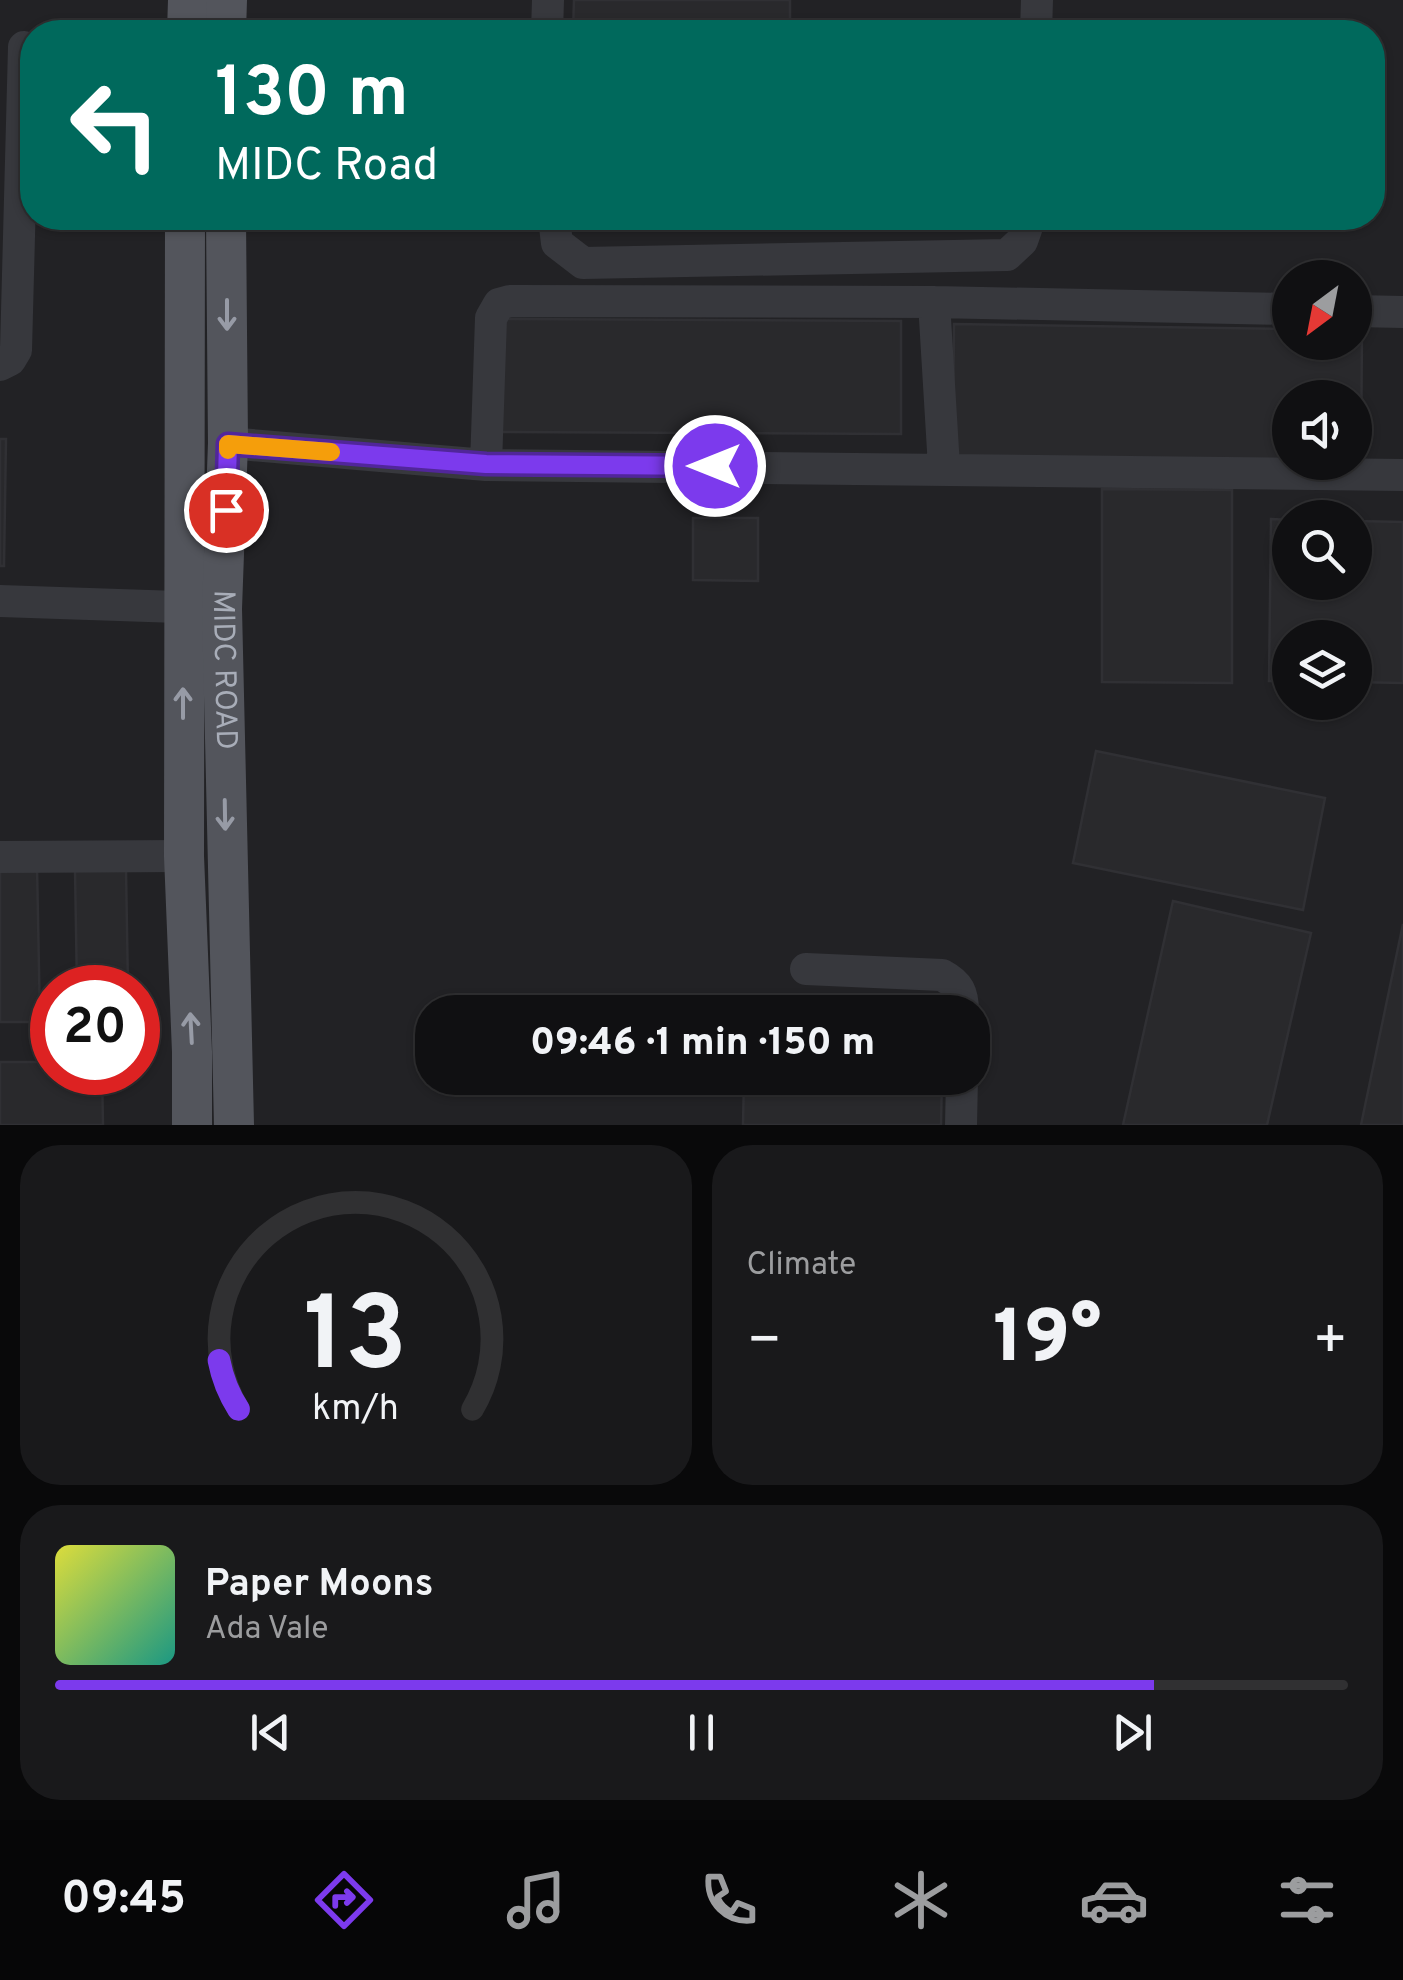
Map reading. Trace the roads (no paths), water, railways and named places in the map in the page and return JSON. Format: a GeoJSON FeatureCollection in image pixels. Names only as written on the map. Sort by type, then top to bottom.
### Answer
{"type":"FeatureCollection","features":[{"type":"Feature","properties":{"kind":"main road","name":"MIDC ROAD"},"geometry":{"type":"LineString","coordinates":[[187,230],[203,608],[226,854],[234,1125]]}},
{"type":"Feature","properties":{"kind":"main road","name":"MIDC ROAD"},"geometry":{"type":"LineString","coordinates":[[192,1125],[184,856],[203,608],[228,444],[226,230]]}},
{"type":"Feature","properties":{"kind":"lane"},"geometry":{"type":"LineString","coordinates":[[0,364],[10,360],[16,350],[19,48]]}},
{"type":"Feature","properties":{"kind":"lane"},"geometry":{"type":"LineString","coordinates":[[555,230],[556,243],[584,263],[1007,255],[1022,241],[1026,230]]}},
{"type":"Feature","properties":{"kind":"lane"},"geometry":{"type":"LineString","coordinates":[[486,464],[490,318],[499,304],[934,302],[1272,310]]}},
{"type":"Feature","properties":{"kind":"lane"},"geometry":{"type":"LineString","coordinates":[[934,302],[944,467]]}},
{"type":"Feature","properties":{"kind":"lane"},"geometry":{"type":"LineString","coordinates":[[1372,311],[1403,312]]}},
{"type":"Feature","properties":{"kind":"lane"},"geometry":{"type":"LineString","coordinates":[[228,444],[486,464],[1403,475]]}},
{"type":"Feature","properties":{"kind":"lane"},"geometry":{"type":"LineString","coordinates":[[0,601],[203,608]]}},
{"type":"Feature","properties":{"kind":"lane"},"geometry":{"type":"LineString","coordinates":[[0,857],[184,856]]}},
{"type":"Feature","properties":{"kind":"lane"},"geometry":{"type":"LineString","coordinates":[[806,969],[942,975],[954,981],[961,995]]}},
{"type":"Feature","properties":{"kind":"lane"},"geometry":{"type":"LineString","coordinates":[[961,1125],[962,1095]]}}]}
